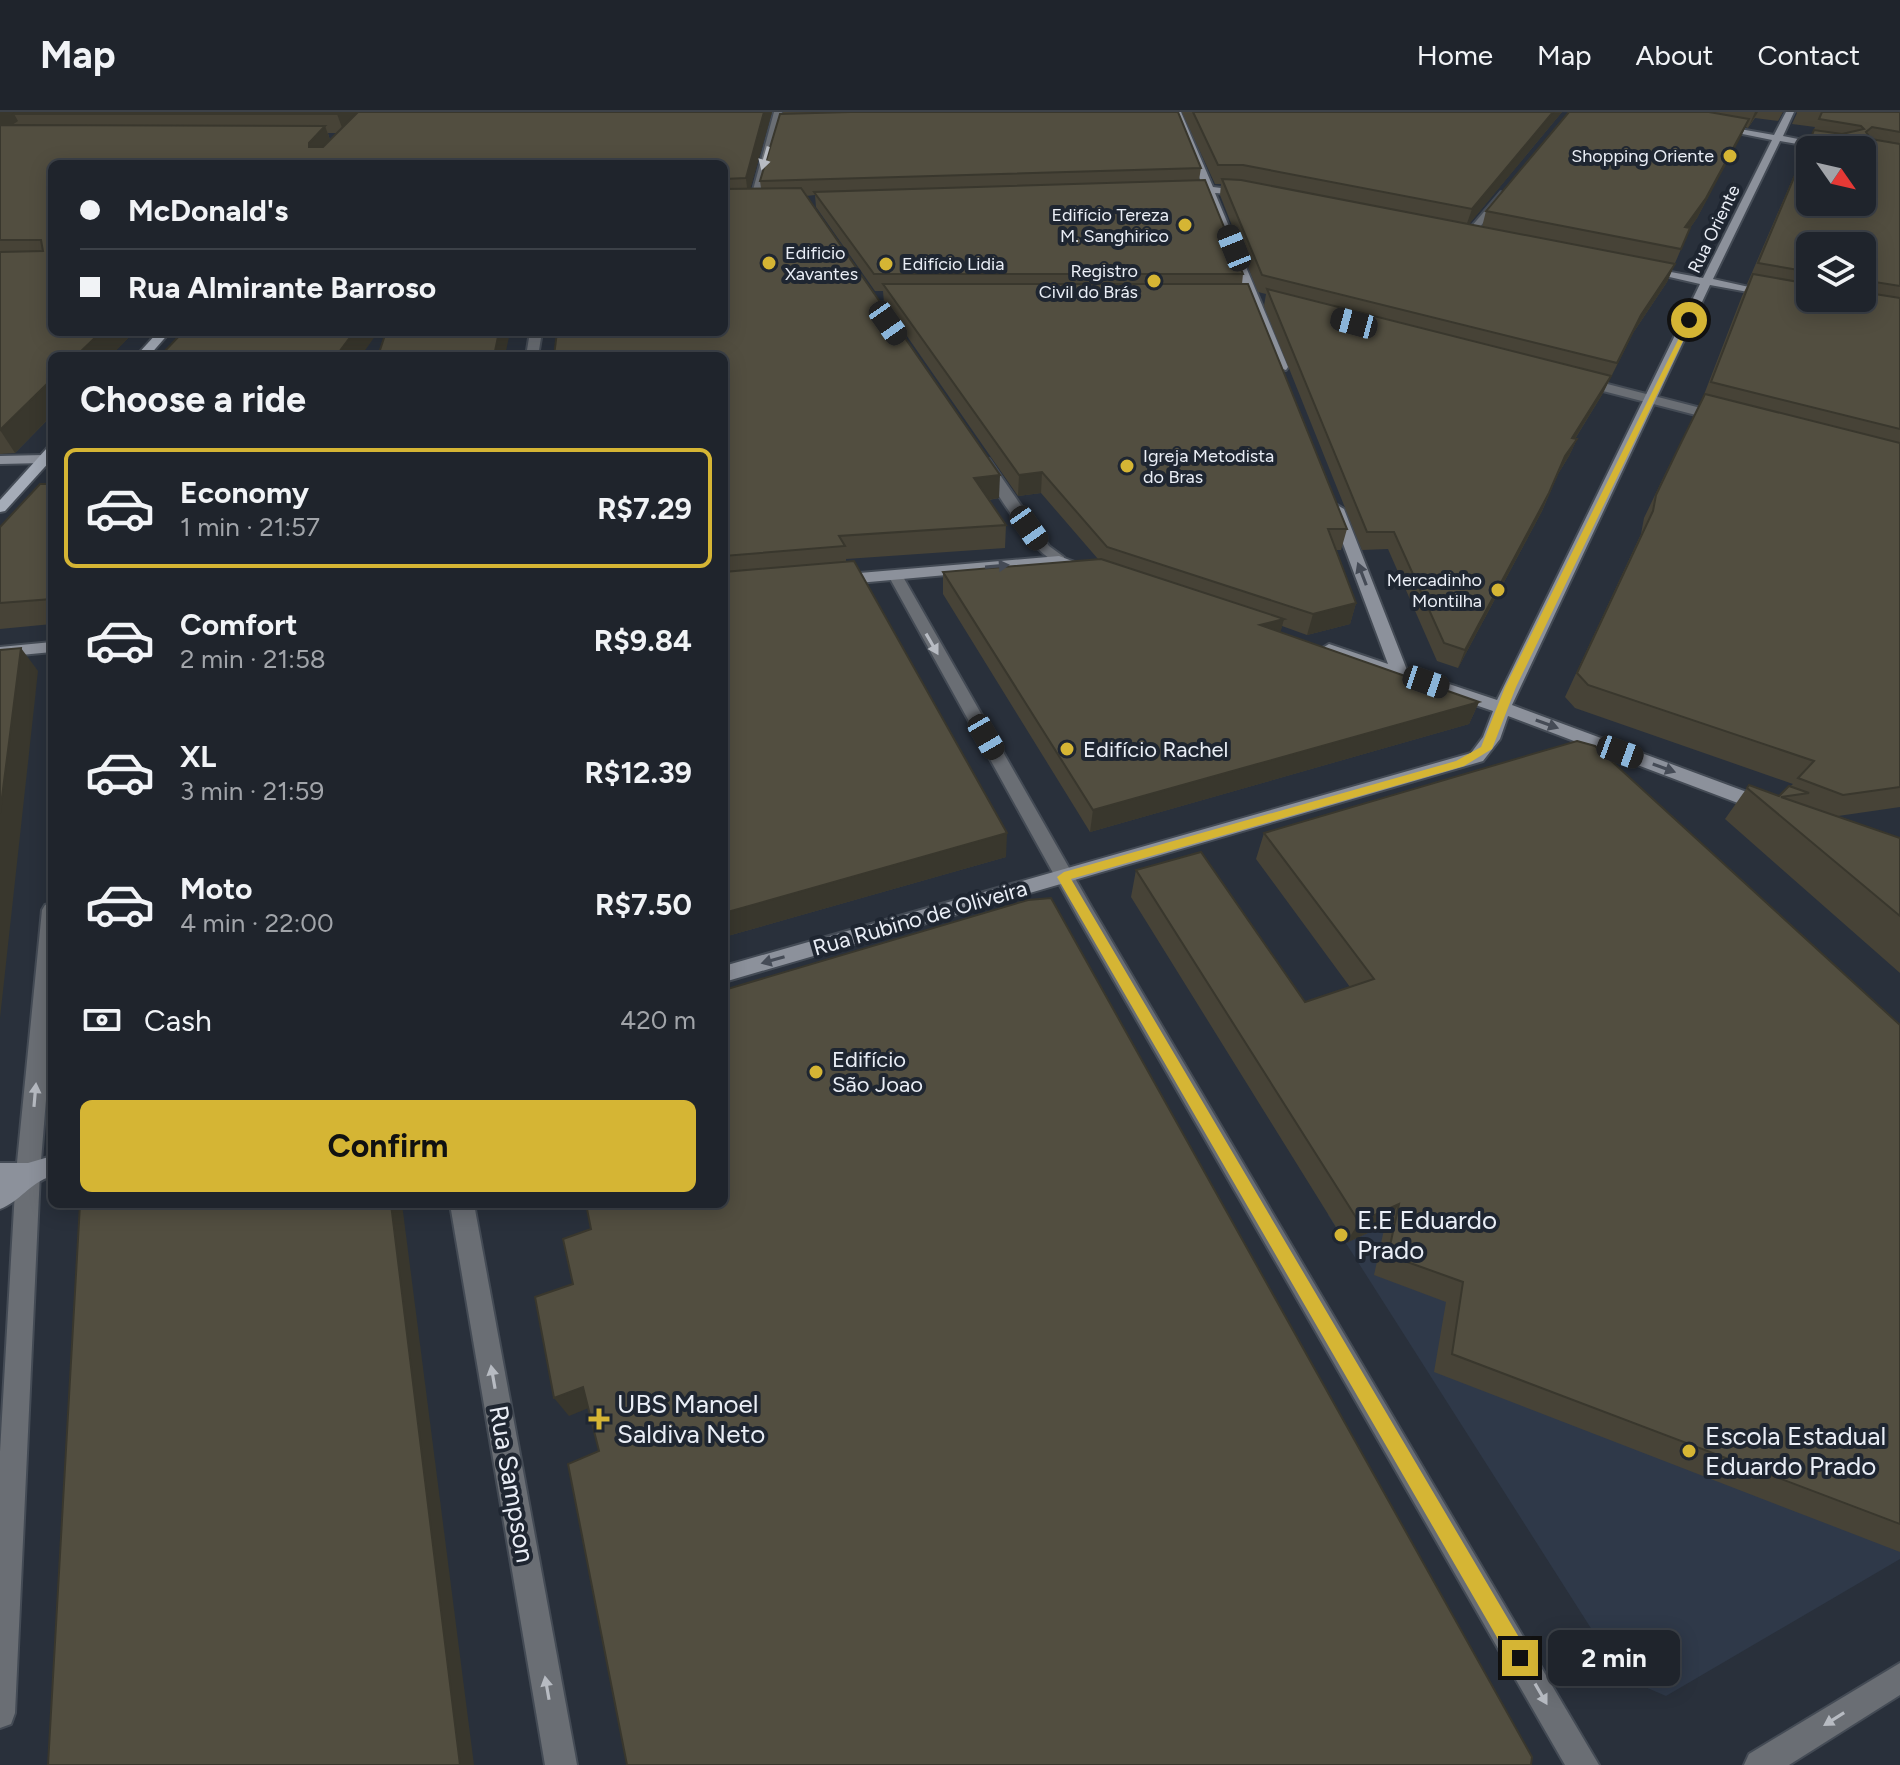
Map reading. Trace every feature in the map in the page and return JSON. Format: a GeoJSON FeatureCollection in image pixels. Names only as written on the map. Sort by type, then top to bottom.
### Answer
{"type":"FeatureCollection","features":[{"type":"Feature","properties":{"kind":"main road"},"geometry":{"type":"LineString","coordinates":[[1177,112],[1260,298],[1286,379]]}},
{"type":"Feature","properties":{"kind":"main road","name":"Rua Oriente"},"geometry":{"type":"LineString","coordinates":[[1502,708],[1790,112]]}},
{"type":"Feature","properties":{"kind":"main road"},"geometry":{"type":"LineString","coordinates":[[1703,126],[1796,141]]}},
{"type":"Feature","properties":{"kind":"main road"},"geometry":{"type":"LineString","coordinates":[[1168,190],[1211,189],[1254,193]]}},
{"type":"Feature","properties":{"kind":"main road"},"geometry":{"type":"LineString","coordinates":[[739,204],[765,203]]}},
{"type":"Feature","properties":{"kind":"main road"},"geometry":{"type":"LineString","coordinates":[[1452,233],[1482,239]]}},
{"type":"Feature","properties":{"kind":"main road"},"geometry":{"type":"LineString","coordinates":[[1626,267],[1784,296]]}},
{"type":"Feature","properties":{"kind":"main road"},"geometry":{"type":"LineString","coordinates":[[146,352],[160,336]]}},
{"type":"Feature","properties":{"kind":"main road"},"geometry":{"type":"LineString","coordinates":[[0,460],[48,455]]}},
{"type":"Feature","properties":{"kind":"main road"},"geometry":{"type":"LineString","coordinates":[[0,508],[48,455]]}},
{"type":"Feature","properties":{"kind":"main road"},"geometry":{"type":"LineString","coordinates":[[1332,496],[1400,673]]}},
{"type":"Feature","properties":{"kind":"main road"},"geometry":{"type":"LineString","coordinates":[[817,581],[1059,560],[1104,575]]}},
{"type":"Feature","properties":{"kind":"main road"},"geometry":{"type":"LineString","coordinates":[[1311,644],[1502,708],[1779,812]]}},
{"type":"Feature","properties":{"kind":"main road"},"geometry":{"type":"LineString","coordinates":[[0,652],[48,647]]}},
{"type":"Feature","properties":{"kind":"main road","name":"Rua Rubino de Oliveira"},"geometry":{"type":"LineString","coordinates":[[728,973],[1460,764],[1486,749],[1502,708]]}},
{"type":"Feature","properties":{"kind":"main road"},"geometry":{"type":"LineString","coordinates":[[0,1173],[40,1169]]}},
{"type":"Feature","properties":{"kind":"main road"},"geometry":{"type":"LineString","coordinates":[[0,1198],[40,1169]]}},
{"type":"Feature","properties":{"kind":"street"},"geometry":{"type":"LineString","coordinates":[[752,203],[780,123],[778,112]]}},
{"type":"Feature","properties":{"kind":"street"},"geometry":{"type":"LineString","coordinates":[[1168,112],[1177,112]]}},
{"type":"Feature","properties":{"kind":"street"},"geometry":{"type":"LineString","coordinates":[[1233,295],[1260,298]]}},
{"type":"Feature","properties":{"kind":"street"},"geometry":{"type":"LineString","coordinates":[[1563,377],[1731,420]]}},
{"type":"Feature","properties":{"kind":"street"},"geometry":{"type":"LineString","coordinates":[[976,451],[1044,549],[1059,560]]}},
{"type":"Feature","properties":{"kind":"street"},"geometry":{"type":"LineString","coordinates":[[895,575],[1064,877],[1583,1765]]}},
{"type":"Feature","properties":{"kind":"street"},"geometry":{"type":"LineString","coordinates":[[1591,741],[1623,773]]}},
{"type":"Feature","properties":{"kind":"street"},"geometry":{"type":"LineString","coordinates":[[0,1713],[40,1169],[48,996]]}},
{"type":"Feature","properties":{"kind":"street","name":"Rua Sampson"},"geometry":{"type":"LineString","coordinates":[[463,1208],[561,1765]]}},
{"type":"Feature","properties":{"kind":"street"},"geometry":{"type":"LineString","coordinates":[[1760,1765],[1900,1678]]}},
{"type":"Feature","properties":{"kind":"lane"},"geometry":{"type":"LineString","coordinates":[[1468,236],[1513,181]]}},
{"type":"Feature","properties":{"kind":"shaded area","name":"Escola Estadual Eduardo Prado"},"geometry":{"type":"Polygon","coordinates":[[[1463,1162],[1900,1343],[1900,1559],[1666,1696],[1622,1677],[1328,1215],[1463,1162]]]}},
{"type":"Feature","properties":{"kind":"building"},"geometry":{"type":"Polygon","coordinates":[[[16,112],[340,112],[14,114],[16,112]]]}},
{"type":"Feature","properties":{"kind":"building"},"geometry":{"type":"Polygon","coordinates":[[[358,112],[764,112],[746,178],[728,179],[728,160],[48,160],[48,336],[97,336],[80,352],[48,352],[48,383],[0,430],[0,252],[43,251],[41,240],[0,240],[0,125],[325,126],[309,143],[309,147],[323,147],[358,112]]]}},
{"type":"Feature","properties":{"kind":"building"},"geometry":{"type":"Polygon","coordinates":[[[1178,112],[1201,168],[760,181],[780,114],[1178,112]]]}},
{"type":"Feature","properties":{"kind":"building"},"geometry":{"type":"Polygon","coordinates":[[[1193,112],[1553,112],[1472,209],[1243,165],[1218,165],[1193,112]]]}},
{"type":"Feature","properties":{"kind":"building"},"geometry":{"type":"Polygon","coordinates":[[[1569,112],[1709,112],[1749,119],[1706,198],[1685,227],[1690,228],[1681,249],[1486,211],[1569,112]]]}},
{"type":"Feature","properties":{"kind":"building"},"geometry":{"type":"Polygon","coordinates":[[[1822,112],[1900,112],[1900,132],[1872,127],[1866,132],[1869,136],[1811,136],[1814,130],[1842,134],[1864,129],[1819,119],[1822,112]]]}},
{"type":"Feature","properties":{"kind":"building"},"geometry":{"type":"Polygon","coordinates":[[[1876,140],[1900,144],[1900,286],[1876,282],[1876,232],[1796,232],[1796,270],[1758,263],[1796,173],[1796,216],[1876,216],[1876,140]]]}},
{"type":"Feature","properties":{"kind":"building"},"geometry":{"type":"Polygon","coordinates":[[[1222,179],[1241,180],[1675,264],[1641,315],[1617,363],[1262,275],[1222,179]]]}},
{"type":"Feature","properties":{"kind":"building"},"geometry":{"type":"Polygon","coordinates":[[[1205,180],[1243,274],[874,274],[814,192],[1205,180]]]}},
{"type":"Feature","properties":{"kind":"building"},"geometry":{"type":"Polygon","coordinates":[[[801,188],[1000,475],[974,478],[1006,525],[839,536],[845,546],[728,556],[728,352],[554,352],[556,336],[728,336],[728,189],[801,188]]]}},
{"type":"Feature","properties":{"kind":"building"},"geometry":{"type":"Polygon","coordinates":[[[1753,274],[1796,282],[1796,312],[1876,312],[1876,294],[1900,298],[1900,429],[1711,382],[1753,274]]]}},
{"type":"Feature","properties":{"kind":"building"},"geometry":{"type":"Polygon","coordinates":[[[883,284],[1248,284],[1347,529],[1328,529],[1356,603],[1313,614],[1107,547],[1042,472],[1019,475],[883,284]]]}},
{"type":"Feature","properties":{"kind":"building"},"geometry":{"type":"Polygon","coordinates":[[[1267,289],[1611,376],[1572,438],[1577,439],[1565,456],[1549,493],[1465,650],[1444,643],[1394,532],[1367,532],[1267,289]]]}},
{"type":"Feature","properties":{"kind":"building"},"geometry":{"type":"Polygon","coordinates":[[[179,336],[351,336],[339,352],[164,352],[179,336]]]}},
{"type":"Feature","properties":{"kind":"building"},"geometry":{"type":"Polygon","coordinates":[[[385,336],[498,336],[495,352],[379,352],[385,336]]]}},
{"type":"Feature","properties":{"kind":"building"},"geometry":{"type":"Polygon","coordinates":[[[1705,394],[1900,443],[1900,787],[1843,795],[1798,778],[1814,761],[1588,685],[1577,673],[1653,511],[1656,495],[1705,394]]]}},
{"type":"Feature","properties":{"kind":"building"},"geometry":{"type":"Polygon","coordinates":[[[40,484],[48,484],[48,599],[0,603],[0,527],[40,484]]]}},
{"type":"Feature","properties":{"kind":"building"},"geometry":{"type":"Polygon","coordinates":[[[1101,559],[1284,619],[1260,625],[1479,702],[1093,810],[943,572],[1101,559]]]}},
{"type":"Feature","properties":{"kind":"building"},"geometry":{"type":"Polygon","coordinates":[[[854,561],[1007,833],[728,912],[728,572],[854,561]]]}},
{"type":"Feature","properties":{"kind":"building"},"geometry":{"type":"Polygon","coordinates":[[[21,648],[0,813],[0,650],[21,648]]]}},
{"type":"Feature","properties":{"kind":"building"},"geometry":{"type":"Polygon","coordinates":[[[1577,741],[1595,746],[1900,1025],[1900,1524],[1452,1354],[1463,1282],[1388,1255],[1399,1204],[1359,1222],[1136,870],[1201,852],[1305,1002],[1374,979],[1264,833],[1577,741]]]}},
{"type":"Feature","properties":{"kind":"building"},"geometry":{"type":"Polygon","coordinates":[[[1749,785],[1779,796],[1789,786],[1809,793],[1781,797],[1900,838],[1900,916],[1747,788],[1749,785]]]}},
{"type":"Feature","properties":{"kind":"building"},"geometry":{"type":"Polygon","coordinates":[[[1051,898],[1532,1757],[1531,1765],[627,1765],[568,1464],[599,1451],[583,1387],[554,1398],[535,1297],[573,1284],[563,1239],[591,1229],[587,1208],[728,1208],[728,989],[1028,900],[1051,898]]]}},
{"type":"Feature","properties":{"kind":"building"},"geometry":{"type":"Polygon","coordinates":[[[80,1208],[391,1208],[460,1765],[48,1765],[80,1208]]]}},
{"type":"Feature","properties":{"kind":"place","name":"Shopping Oriente"},"geometry":{"type":"Point","coordinates":[1730,156]}},
{"type":"Feature","properties":{"kind":"place","name":"Edifício Tereza M. Sanghirico"},"geometry":{"type":"Point","coordinates":[1185,225]}},
{"type":"Feature","properties":{"kind":"place","name":"Edificio Xavantes"},"geometry":{"type":"Point","coordinates":[769,263]}},
{"type":"Feature","properties":{"kind":"place","name":"Edifício Lidia"},"geometry":{"type":"Point","coordinates":[886,264]}},
{"type":"Feature","properties":{"kind":"place","name":"Registro Civil do Brás"},"geometry":{"type":"Point","coordinates":[1154,281]}},
{"type":"Feature","properties":{"kind":"place","name":"Igreja Metodista do Bras"},"geometry":{"type":"Point","coordinates":[1127,466]}},
{"type":"Feature","properties":{"kind":"place","name":"Mercadinho Montilha"},"geometry":{"type":"Point","coordinates":[1498,590]}},
{"type":"Feature","properties":{"kind":"place","name":"Edifício Rachel"},"geometry":{"type":"Point","coordinates":[1067,749]}},
{"type":"Feature","properties":{"kind":"place","name":"Edifício São Joao"},"geometry":{"type":"Point","coordinates":[816,1072]}},
{"type":"Feature","properties":{"kind":"place","name":"E.E Eduardo Prado"},"geometry":{"type":"Point","coordinates":[1341,1235]}},
{"type":"Feature","properties":{"kind":"place","name":"UBS Manoel Saldiva Neto"},"geometry":{"type":"Point","coordinates":[599,1419]}},
{"type":"Feature","properties":{"kind":"place","name":"Escola Estadual Eduardo Prado"},"geometry":{"type":"Point","coordinates":[1689,1451]}},
{"type":"Feature","properties":{"kind":"route"},"geometry":{"type":"LineString","coordinates":[[1520,1658],[1064,877],[1460,764],[1477,757],[1486,749],[1510,687],[1689,320]]}}]}
